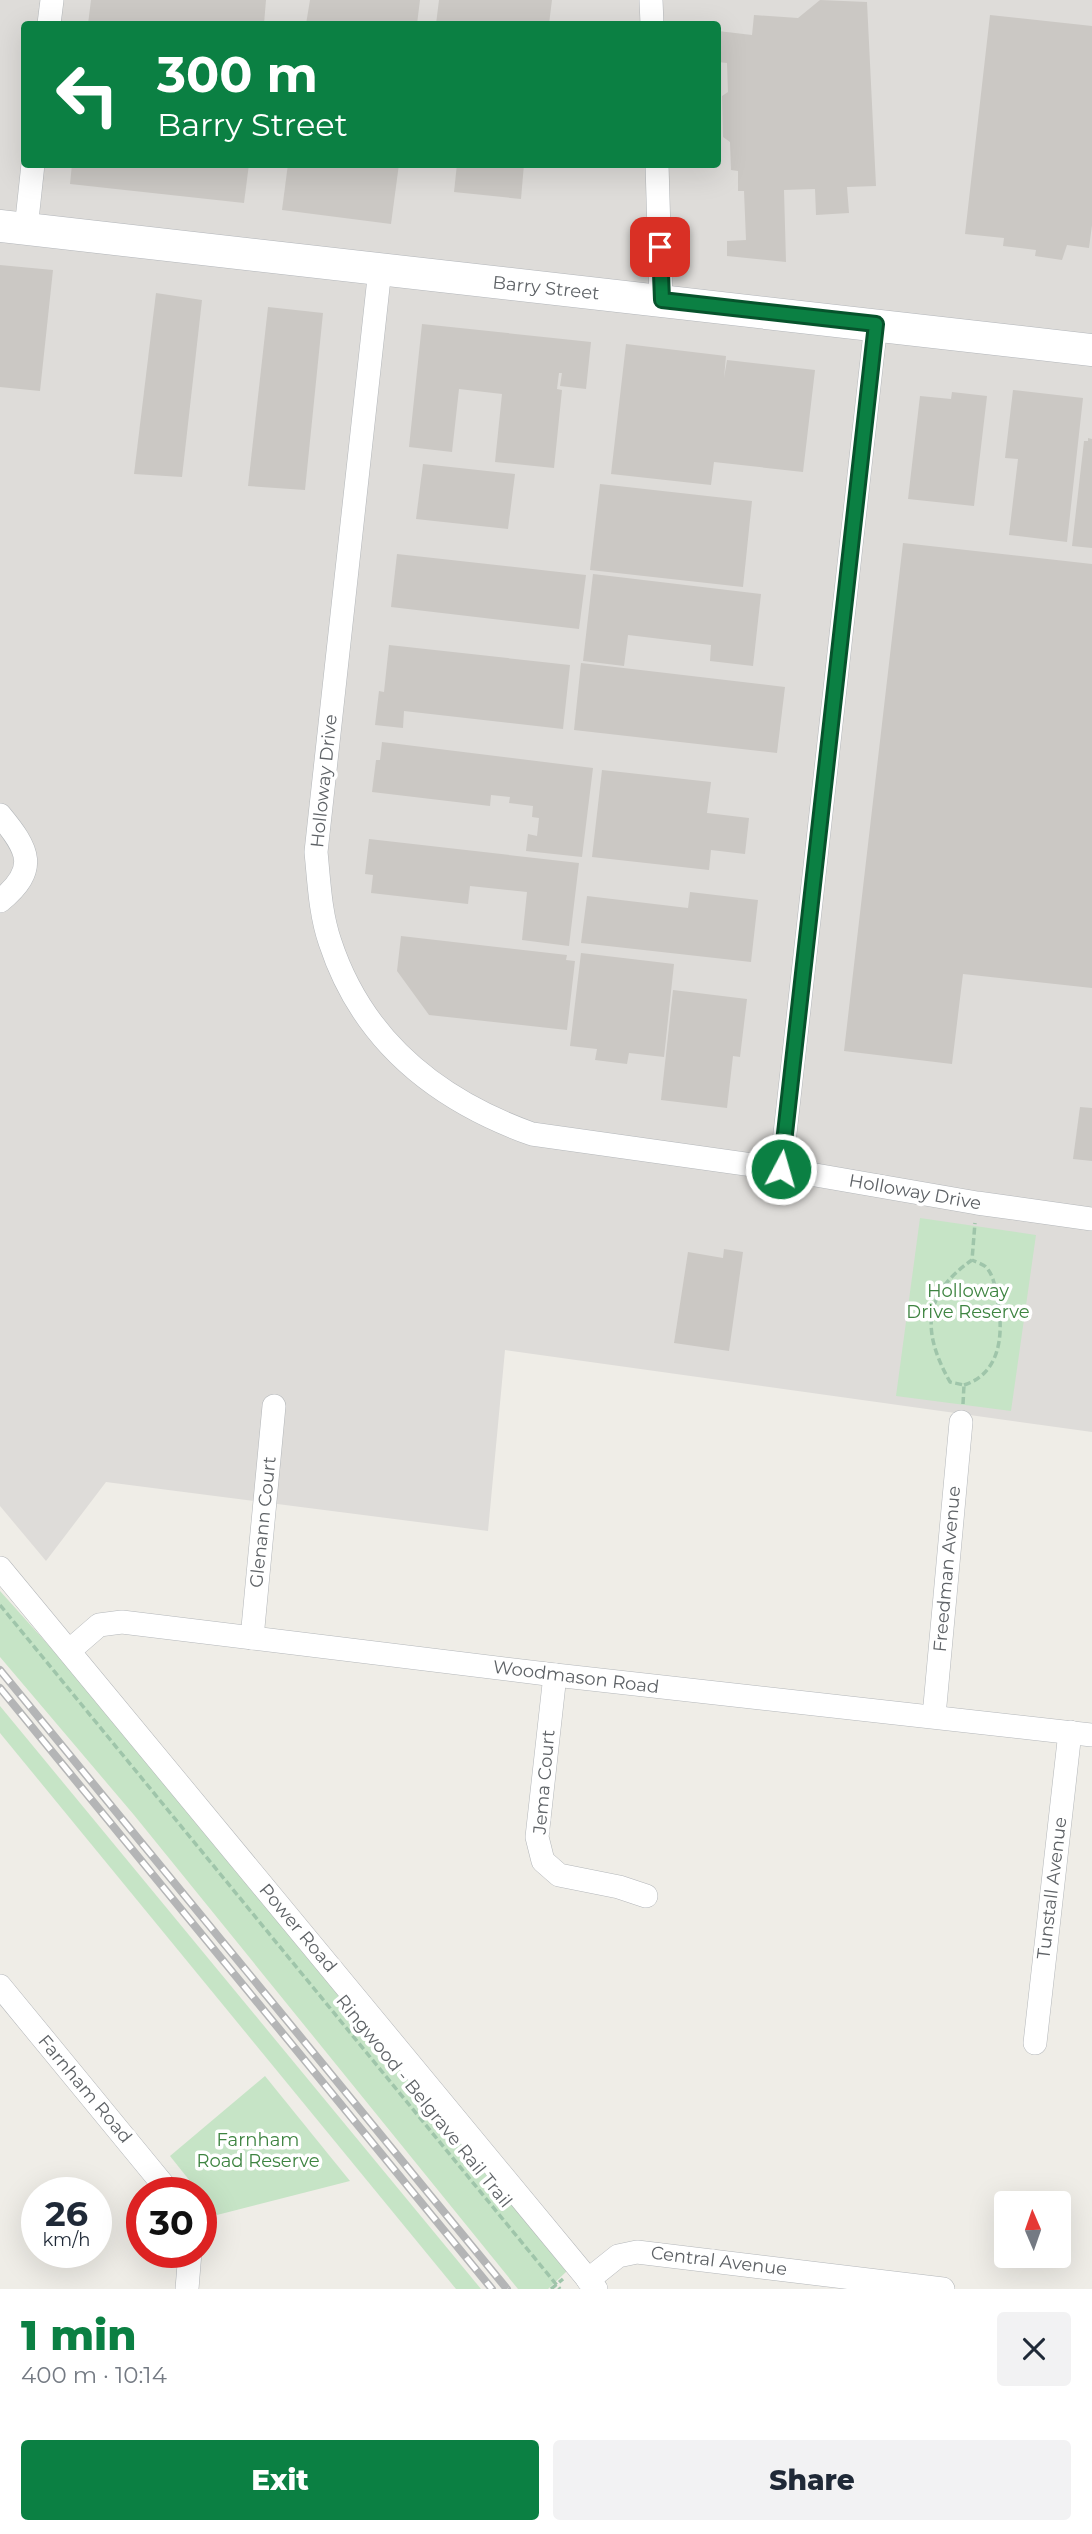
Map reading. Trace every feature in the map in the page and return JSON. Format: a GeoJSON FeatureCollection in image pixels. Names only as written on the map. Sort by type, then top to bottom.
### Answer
{"type":"FeatureCollection","features":[{"type":"Feature","properties":{"kind":"main road","name":"Barry Street"},"geometry":{"type":"LineString","coordinates":[[13,228],[1092,350]]}},
{"type":"Feature","properties":{"kind":"street"},"geometry":{"type":"LineString","coordinates":[[49,21],[52,0]]}},
{"type":"Feature","properties":{"kind":"street"},"geometry":{"type":"LineString","coordinates":[[651,0],[652,21]]}},
{"type":"Feature","properties":{"kind":"street"},"geometry":{"type":"LineString","coordinates":[[13,228],[32,168]]}},
{"type":"Feature","properties":{"kind":"street"},"geometry":{"type":"LineString","coordinates":[[657,168],[662,300]]}},
{"type":"Feature","properties":{"kind":"street","name":"Holloway Drive"},"geometry":{"type":"LineString","coordinates":[[380,269],[316,852],[329,940],[348,986],[367,1017],[409,1066],[459,1101],[500,1122],[532,1133],[781,1169],[977,1203],[1092,1219]]}},
{"type":"Feature","properties":{"kind":"street"},"geometry":{"type":"LineString","coordinates":[[781,1169],[876,324]]}},
{"type":"Feature","properties":{"kind":"street"},"geometry":{"type":"LineString","coordinates":[[0,815],[18,836],[26,862],[24,875],[17,887],[0,901]]}},
{"type":"Feature","properties":{"kind":"street","name":"Glenann Court"},"geometry":{"type":"LineString","coordinates":[[252,1638],[274,1406]]}},
{"type":"Feature","properties":{"kind":"street","name":"Freedman Avenue"},"geometry":{"type":"LineString","coordinates":[[934,1716],[961,1423]]}},
{"type":"Feature","properties":{"kind":"street","name":"Power Road"},"geometry":{"type":"LineString","coordinates":[[0,1568],[592,2284]]}},
{"type":"Feature","properties":{"kind":"street","name":"Woodmason Road"},"geometry":{"type":"LineString","coordinates":[[69,1651],[99,1625],[122,1622],[555,1675],[1081,1734]]}},
{"type":"Feature","properties":{"kind":"street","name":"Jema Court"},"geometry":{"type":"LineString","coordinates":[[555,1675],[537,1837],[543,1861],[559,1875],[619,1887],[646,1896]]}},
{"type":"Feature","properties":{"kind":"street","name":"Tunstall Avenue"},"geometry":{"type":"LineString","coordinates":[[1035,2043],[1081,1734]]}},
{"type":"Feature","properties":{"kind":"street","name":"Farnham Road"},"geometry":{"type":"LineString","coordinates":[[0,1986],[157,2177]]}},
{"type":"Feature","properties":{"kind":"street","name":"Central Avenue"},"geometry":{"type":"LineString","coordinates":[[592,2284],[618,2256],[637,2252],[943,2289]]}},
{"type":"Feature","properties":{"kind":"street"},"geometry":{"type":"LineString","coordinates":[[187,2289],[189,2268]]}},
{"type":"Feature","properties":{"kind":"path"},"geometry":{"type":"LineString","coordinates":[[972,1259],[985,1266],[993,1278],[1001,1316],[1001,1338],[992,1366],[978,1381],[964,1385],[950,1382],[933,1346],[929,1322],[952,1273],[972,1259],[977,1203]]}},
{"type":"Feature","properties":{"kind":"path"},"geometry":{"type":"LineString","coordinates":[[961,1423],[964,1385]]}},
{"type":"Feature","properties":{"kind":"path","name":"Ringwood - Belgrave Rail Trail"},"geometry":{"type":"LineString","coordinates":[[0,1605],[560,2289]]}},
{"type":"Feature","properties":{"kind":"shaded area"},"geometry":{"type":"Polygon","coordinates":[[[0,0],[1092,0],[1092,1432],[505,1350],[488,1531],[106,1482],[46,1561],[0,1506],[0,0]]]}},
{"type":"Feature","properties":{"kind":"green space","name":"Holloway Drive Reserve"},"geometry":{"type":"Polygon","coordinates":[[[920,1218],[1036,1235],[1011,1411],[896,1396],[920,1218]]]}},
{"type":"Feature","properties":{"kind":"green space"},"geometry":{"type":"Polygon","coordinates":[[[0,1591],[78,1678],[567,2271],[548,2289],[518,2289],[134,1815],[0,1657],[0,1591]]]}},
{"type":"Feature","properties":{"kind":"green space"},"geometry":{"type":"Polygon","coordinates":[[[0,1706],[481,2289],[456,2289],[0,1733],[0,1706]]]}},
{"type":"Feature","properties":{"kind":"green space","name":"Farnham Road Reserve"},"geometry":{"type":"Polygon","coordinates":[[[265,2076],[350,2181],[217,2215],[217,2177],[187,2177],[170,2156],[265,2076]]]}},
{"type":"Feature","properties":{"kind":"building"},"geometry":{"type":"Polygon","coordinates":[[[91,0],[266,0],[264,21],[88,21],[91,0]]]}},
{"type":"Feature","properties":{"kind":"building"},"geometry":{"type":"Polygon","coordinates":[[[310,0],[420,0],[417,21],[306,21],[310,0]]]}},
{"type":"Feature","properties":{"kind":"building"},"geometry":{"type":"Polygon","coordinates":[[[439,0],[552,0],[549,21],[436,21],[439,0]]]}},
{"type":"Feature","properties":{"kind":"building"},"geometry":{"type":"Polygon","coordinates":[[[820,0],[867,2],[876,186],[847,187],[849,213],[816,215],[815,189],[784,190],[786,262],[727,256],[727,241],[746,240],[744,191],[738,191],[738,171],[731,170],[730,142],[723,137],[722,96],[728,92],[727,63],[721,62],[721,31],[752,35],[754,15],[798,18],[820,0]]]}},
{"type":"Feature","properties":{"kind":"building"},"geometry":{"type":"Polygon","coordinates":[[[990,15],[1092,26],[1092,225],[1089,248],[1067,245],[1062,260],[1035,256],[1036,250],[1003,246],[1004,238],[965,234],[990,15]]]}},
{"type":"Feature","properties":{"kind":"building"},"geometry":{"type":"Polygon","coordinates":[[[72,168],[248,168],[244,203],[70,184],[72,168]]]}},
{"type":"Feature","properties":{"kind":"building"},"geometry":{"type":"Polygon","coordinates":[[[287,168],[398,168],[391,224],[282,210],[287,168]]]}},
{"type":"Feature","properties":{"kind":"building"},"geometry":{"type":"Polygon","coordinates":[[[457,168],[524,168],[521,199],[454,192],[457,168]]]}},
{"type":"Feature","properties":{"kind":"building"},"geometry":{"type":"Polygon","coordinates":[[[0,265],[53,270],[40,391],[0,387],[0,265]]]}},
{"type":"Feature","properties":{"kind":"building"},"geometry":{"type":"Polygon","coordinates":[[[156,293],[202,300],[182,477],[134,474],[156,293]]]}},
{"type":"Feature","properties":{"kind":"building"},"geometry":{"type":"Polygon","coordinates":[[[268,307],[323,313],[305,490],[248,486],[268,307]]]}},
{"type":"Feature","properties":{"kind":"building"},"geometry":{"type":"Polygon","coordinates":[[[422,324],[591,342],[586,389],[560,386],[562,373],[559,373],[557,389],[562,390],[554,468],[495,462],[502,394],[459,389],[452,452],[409,447],[422,324]]]}},
{"type":"Feature","properties":{"kind":"building"},"geometry":{"type":"Polygon","coordinates":[[[626,344],[726,356],[724,378],[727,360],[815,370],[803,472],[714,462],[711,485],[611,474],[626,344]]]}},
{"type":"Feature","properties":{"kind":"building"},"geometry":{"type":"Polygon","coordinates":[[[1013,390],[1083,398],[1067,542],[1009,535],[1018,459],[1005,458],[1013,390]]]}},
{"type":"Feature","properties":{"kind":"building"},"geometry":{"type":"Polygon","coordinates":[[[952,392],[987,396],[974,506],[908,499],[920,396],[951,399],[952,392]]]}},
{"type":"Feature","properties":{"kind":"building"},"geometry":{"type":"Polygon","coordinates":[[[1088,438],[1092,439],[1092,548],[1072,546],[1084,441],[1088,441],[1088,438]]]}},
{"type":"Feature","properties":{"kind":"building"},"geometry":{"type":"Polygon","coordinates":[[[423,464],[515,474],[508,529],[416,519],[423,464]]]}},
{"type":"Feature","properties":{"kind":"building"},"geometry":{"type":"Polygon","coordinates":[[[600,484],[752,501],[743,587],[590,570],[600,484]]]}},
{"type":"Feature","properties":{"kind":"building"},"geometry":{"type":"Polygon","coordinates":[[[903,543],[1092,564],[1092,988],[963,974],[952,1064],[844,1051],[903,543]]]}},
{"type":"Feature","properties":{"kind":"building"},"geometry":{"type":"Polygon","coordinates":[[[397,554],[586,575],[579,629],[391,607],[397,554]]]}},
{"type":"Feature","properties":{"kind":"building"},"geometry":{"type":"Polygon","coordinates":[[[593,574],[761,594],[753,666],[710,661],[711,645],[628,635],[624,666],[583,661],[593,574]]]}},
{"type":"Feature","properties":{"kind":"building"},"geometry":{"type":"Polygon","coordinates":[[[389,645],[570,665],[563,729],[404,711],[403,728],[375,725],[379,691],[384,692],[389,645]]]}},
{"type":"Feature","properties":{"kind":"building"},"geometry":{"type":"Polygon","coordinates":[[[581,663],[785,687],[777,753],[574,730],[581,663]]]}},
{"type":"Feature","properties":{"kind":"building"},"geometry":{"type":"Polygon","coordinates":[[[382,742],[593,768],[582,857],[526,851],[528,834],[537,836],[539,818],[532,817],[533,806],[509,803],[510,797],[491,795],[490,806],[372,792],[376,760],[380,760],[382,742]]]}},
{"type":"Feature","properties":{"kind":"building"},"geometry":{"type":"Polygon","coordinates":[[[602,770],[711,782],[707,813],[749,818],[745,854],[711,850],[709,870],[592,857],[602,770]]]}},
{"type":"Feature","properties":{"kind":"building"},"geometry":{"type":"Polygon","coordinates":[[[369,839],[579,863],[569,946],[522,940],[527,892],[470,886],[468,904],[371,893],[373,875],[365,874],[369,839]]]}},
{"type":"Feature","properties":{"kind":"building"},"geometry":{"type":"Polygon","coordinates":[[[690,892],[758,900],[751,962],[581,943],[587,896],[688,908],[690,892]]]}},
{"type":"Feature","properties":{"kind":"building"},"geometry":{"type":"Polygon","coordinates":[[[401,936],[567,955],[566,960],[575,961],[567,1030],[429,1015],[397,971],[401,936]]]}},
{"type":"Feature","properties":{"kind":"building"},"geometry":{"type":"Polygon","coordinates":[[[581,953],[674,964],[664,1057],[629,1053],[627,1064],[595,1060],[597,1049],[570,1046],[581,953]]]}},
{"type":"Feature","properties":{"kind":"building"},"geometry":{"type":"Polygon","coordinates":[[[673,990],[747,999],[740,1057],[733,1056],[727,1108],[661,1100],[673,990]]]}},
{"type":"Feature","properties":{"kind":"building"},"geometry":{"type":"Polygon","coordinates":[[[1080,1107],[1092,1108],[1092,1161],[1073,1159],[1080,1107]]]}},
{"type":"Feature","properties":{"kind":"building"},"geometry":{"type":"Polygon","coordinates":[[[724,1249],[743,1252],[729,1351],[674,1343],[688,1252],[723,1258],[724,1249]]]}},
{"type":"Feature","properties":{"kind":"railway"},"geometry":{"type":"LineString","coordinates":[[0,1670],[507,2289]]}},
{"type":"Feature","properties":{"kind":"railway"},"geometry":{"type":"LineString","coordinates":[[0,1688],[492,2289]]}},
{"type":"Feature","properties":{"kind":"route"},"geometry":{"type":"LineString","coordinates":[[660,247],[662,300],[876,324],[781,1169]]}}]}
